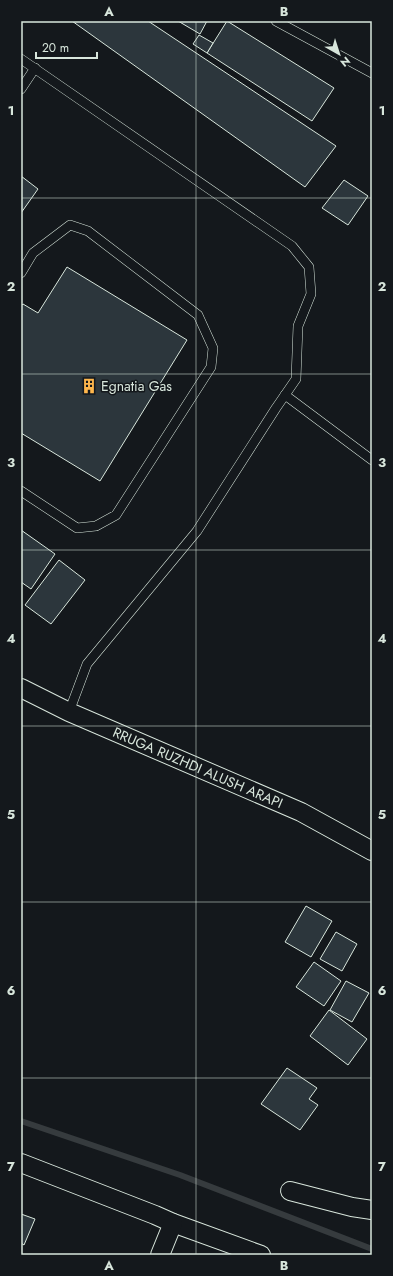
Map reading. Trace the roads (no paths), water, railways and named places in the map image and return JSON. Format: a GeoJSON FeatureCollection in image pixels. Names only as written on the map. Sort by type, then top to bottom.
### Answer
{"type":"FeatureCollection","features":[{"type":"Feature","properties":{"kind":"street","name":"RRUGA RUZHDI ALUSH ARAPI"},"geometry":{"type":"LineString","coordinates":[[21,688],[69,712],[300,812],[372,851]]}},
{"type":"Feature","properties":{"kind":"street"},"geometry":{"type":"LineString","coordinates":[[21,1163],[173,1223],[261,1255]]}},
{"type":"Feature","properties":{"kind":"street"},"geometry":{"type":"LineString","coordinates":[[290,1191],[352,1207],[372,1210]]}},
{"type":"Feature","properties":{"kind":"street"},"geometry":{"type":"LineString","coordinates":[[160,1255],[173,1223]]}},
{"type":"Feature","properties":{"kind":"lane"},"geometry":{"type":"LineString","coordinates":[[276,21],[372,73]]}},
{"type":"Feature","properties":{"kind":"lane"},"geometry":{"type":"LineString","coordinates":[[21,58],[292,246],[309,267],[311,294],[298,326],[296,379],[197,531],[87,664],[69,712]]}},
{"type":"Feature","properties":{"kind":"lane"},"geometry":{"type":"LineString","coordinates":[[21,89],[35,68]]}},
{"type":"Feature","properties":{"kind":"lane"},"geometry":{"type":"LineString","coordinates":[[21,273],[33,253],[70,225],[88,231],[198,315],[213,348],[211,367],[116,515],[96,526],[77,528],[21,491]]}},
{"type":"Feature","properties":{"kind":"lane"},"geometry":{"type":"LineString","coordinates":[[285,395],[372,460]]}},
{"type":"Feature","properties":{"kind":"waterway"},"geometry":{"type":"LineString","coordinates":[[21,1121],[180,1175],[372,1249]]}},
{"type":"Feature","properties":{"kind":"place","name":"Egnatia Gas"},"geometry":{"type":"Point","coordinates":[89,386]}}]}
